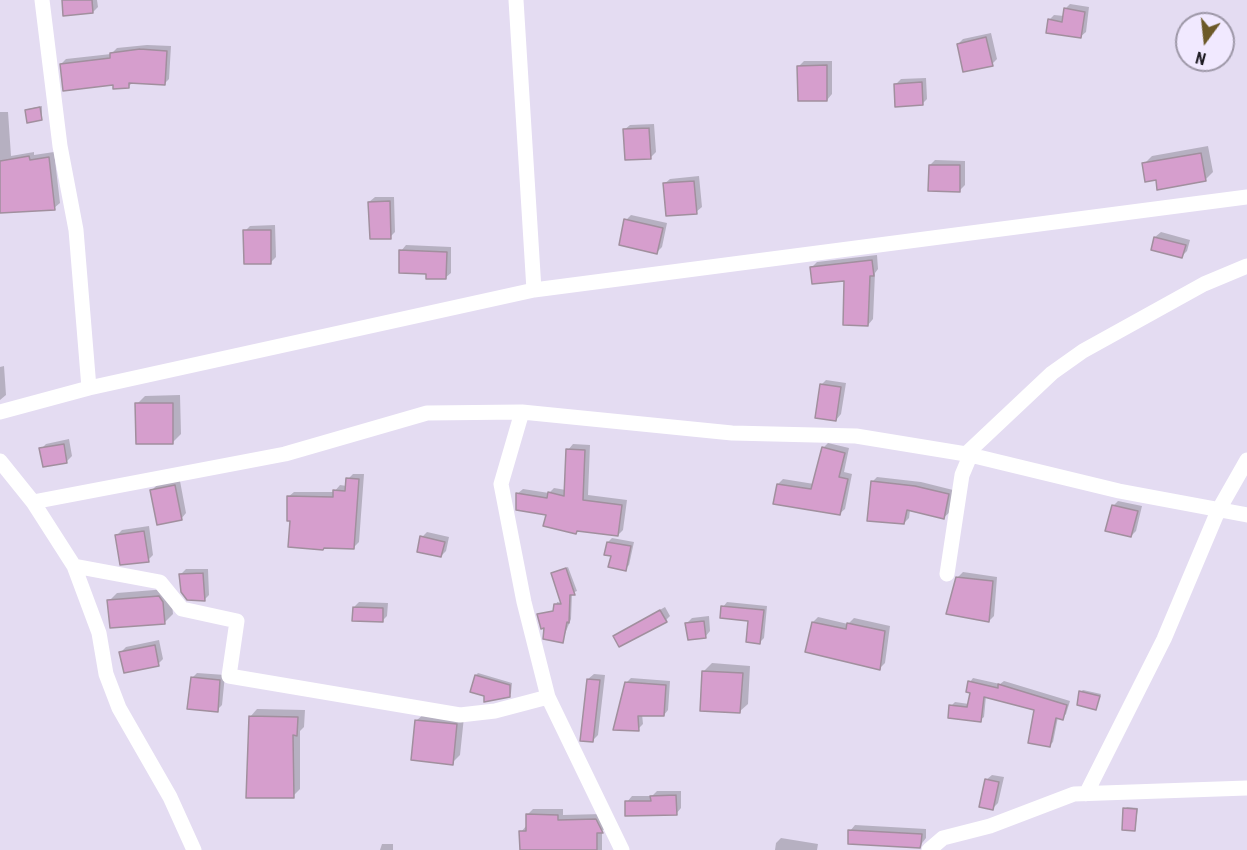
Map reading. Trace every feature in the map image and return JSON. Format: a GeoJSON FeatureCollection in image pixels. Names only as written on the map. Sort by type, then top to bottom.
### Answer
{"type":"FeatureCollection","features":[{"type":"Feature","properties":{"kind":"street"},"geometry":{"type":"LineString","coordinates":[[42,0],[60,146],[76,230],[89,388]]}},
{"type":"Feature","properties":{"kind":"street"},"geometry":{"type":"LineString","coordinates":[[516,0],[534,290]]}},
{"type":"Feature","properties":{"kind":"street"},"geometry":{"type":"LineString","coordinates":[[0,412],[89,388],[534,290],[1247,197]]}},
{"type":"Feature","properties":{"kind":"street"},"geometry":{"type":"LineString","coordinates":[[966,454],[1052,373],[1083,351],[1204,284],[1247,266]]}},
{"type":"Feature","properties":{"kind":"street"},"geometry":{"type":"LineString","coordinates":[[522,412],[501,484],[524,602],[548,697],[622,850]]}},
{"type":"Feature","properties":{"kind":"street"},"geometry":{"type":"LineString","coordinates":[[33,502],[285,454],[427,413],[522,412],[732,433],[856,436],[966,454],[1119,491],[1247,515]]}},
{"type":"Feature","properties":{"kind":"street"},"geometry":{"type":"LineString","coordinates":[[946,574],[962,475],[970,456],[966,454]]}},
{"type":"Feature","properties":{"kind":"street"},"geometry":{"type":"LineString","coordinates":[[1086,794],[1164,639],[1218,511],[1247,460]]}},
{"type":"Feature","properties":{"kind":"street"},"geometry":{"type":"LineString","coordinates":[[0,461],[33,502],[74,566],[99,633],[106,674],[119,708],[170,797],[194,850]]}},
{"type":"Feature","properties":{"kind":"street"},"geometry":{"type":"LineString","coordinates":[[74,566],[160,582],[182,609],[237,621],[229,676],[460,715],[495,711],[548,697]]}},
{"type":"Feature","properties":{"kind":"street"},"geometry":{"type":"LineString","coordinates":[[928,850],[943,838],[990,826],[1074,794],[1247,788]]}},
{"type":"Feature","properties":{"kind":"building"},"geometry":{"type":"Polygon","coordinates":[[[62,0],[92,0],[93,13],[63,16],[62,0]]]}},
{"type":"Feature","properties":{"kind":"building"},"geometry":{"type":"Polygon","coordinates":[[[1064,8],[1085,12],[1081,38],[1046,33],[1048,19],[1062,22],[1064,8]]]}},
{"type":"Feature","properties":{"kind":"building"},"geometry":{"type":"Polygon","coordinates":[[[986,37],[993,66],[963,72],[957,44],[986,37]]]}},
{"type":"Feature","properties":{"kind":"building"},"geometry":{"type":"Polygon","coordinates":[[[140,49],[167,51],[165,85],[129,83],[129,88],[113,89],[113,85],[63,91],[60,64],[110,58],[110,53],[140,49]]]}},
{"type":"Feature","properties":{"kind":"building"},"geometry":{"type":"Polygon","coordinates":[[[827,65],[827,101],[798,101],[797,66],[827,65]]]}},
{"type":"Feature","properties":{"kind":"building"},"geometry":{"type":"Polygon","coordinates":[[[922,82],[923,105],[895,107],[894,84],[922,82]]]}},
{"type":"Feature","properties":{"kind":"building"},"geometry":{"type":"Polygon","coordinates":[[[40,107],[42,120],[27,123],[25,110],[40,107]]]}},
{"type":"Feature","properties":{"kind":"building"},"geometry":{"type":"Polygon","coordinates":[[[649,128],[651,159],[625,160],[623,129],[649,128]]]}},
{"type":"Feature","properties":{"kind":"building"},"geometry":{"type":"Polygon","coordinates":[[[1201,153],[1206,181],[1157,190],[1156,180],[1145,182],[1142,163],[1201,153]]]}},
{"type":"Feature","properties":{"kind":"building"},"geometry":{"type":"Polygon","coordinates":[[[29,156],[30,160],[49,157],[55,210],[0,213],[0,161],[29,156]]]}},
{"type":"Feature","properties":{"kind":"building"},"geometry":{"type":"Polygon","coordinates":[[[929,165],[960,165],[960,192],[928,191],[929,165]]]}},
{"type":"Feature","properties":{"kind":"building"},"geometry":{"type":"Polygon","coordinates":[[[694,181],[697,214],[666,216],[663,183],[694,181]]]}},
{"type":"Feature","properties":{"kind":"building"},"geometry":{"type":"Polygon","coordinates":[[[390,201],[391,239],[370,239],[368,202],[390,201]]]}},
{"type":"Feature","properties":{"kind":"building"},"geometry":{"type":"Polygon","coordinates":[[[624,219],[663,228],[657,254],[619,245],[624,219]]]}},
{"type":"Feature","properties":{"kind":"building"},"geometry":{"type":"Polygon","coordinates":[[[243,230],[271,230],[271,264],[244,264],[243,230]]]}},
{"type":"Feature","properties":{"kind":"building"},"geometry":{"type":"Polygon","coordinates":[[[1154,237],[1186,245],[1182,258],[1151,250],[1154,237]]]}},
{"type":"Feature","properties":{"kind":"building"},"geometry":{"type":"Polygon","coordinates":[[[399,250],[447,252],[446,279],[426,279],[426,274],[399,273],[399,250]]]}},
{"type":"Feature","properties":{"kind":"building"},"geometry":{"type":"Polygon","coordinates":[[[872,260],[874,276],[870,276],[868,326],[843,325],[844,281],[812,284],[810,267],[872,260]]]}},
{"type":"Feature","properties":{"kind":"building"},"geometry":{"type":"Polygon","coordinates":[[[820,384],[841,387],[836,421],[815,418],[820,384]]]}},
{"type":"Feature","properties":{"kind":"building"},"geometry":{"type":"Polygon","coordinates":[[[135,403],[173,403],[173,444],[136,444],[135,403]]]}},
{"type":"Feature","properties":{"kind":"building"},"geometry":{"type":"Polygon","coordinates":[[[64,444],[67,463],[43,467],[39,448],[64,444]]]}},
{"type":"Feature","properties":{"kind":"building"},"geometry":{"type":"Polygon","coordinates":[[[822,447],[845,453],[839,477],[848,479],[840,515],[773,504],[777,484],[811,489],[822,447]]]}},
{"type":"Feature","properties":{"kind":"building"},"geometry":{"type":"Polygon","coordinates":[[[566,449],[585,450],[583,500],[622,505],[618,536],[577,531],[576,534],[543,526],[546,515],[516,510],[516,493],[547,498],[548,492],[564,496],[566,449]]]}},
{"type":"Feature","properties":{"kind":"building"},"geometry":{"type":"Polygon","coordinates":[[[346,478],[359,479],[354,549],[324,548],[323,550],[288,547],[290,521],[287,521],[287,496],[333,497],[333,490],[345,491],[346,478]]]}},
{"type":"Feature","properties":{"kind":"building"},"geometry":{"type":"Polygon","coordinates":[[[871,481],[915,486],[949,494],[944,519],[907,510],[904,524],[867,521],[871,481]]]}},
{"type":"Feature","properties":{"kind":"building"},"geometry":{"type":"Polygon","coordinates":[[[175,485],[182,520],[157,525],[150,490],[175,485]]]}},
{"type":"Feature","properties":{"kind":"building"},"geometry":{"type":"Polygon","coordinates":[[[1112,505],[1138,511],[1131,537],[1105,531],[1112,505]]]}},
{"type":"Feature","properties":{"kind":"building"},"geometry":{"type":"Polygon","coordinates":[[[144,531],[149,562],[120,565],[115,535],[144,531]]]}},
{"type":"Feature","properties":{"kind":"building"},"geometry":{"type":"Polygon","coordinates":[[[420,536],[445,542],[441,557],[417,552],[420,536]]]}},
{"type":"Feature","properties":{"kind":"building"},"geometry":{"type":"Polygon","coordinates":[[[607,542],[631,546],[626,571],[608,567],[611,556],[604,555],[607,542]]]}},
{"type":"Feature","properties":{"kind":"building"},"geometry":{"type":"Polygon","coordinates":[[[566,568],[575,595],[570,595],[569,623],[567,622],[563,643],[543,639],[544,628],[541,629],[537,614],[553,611],[554,604],[561,604],[551,573],[566,568]]]}},
{"type":"Feature","properties":{"kind":"building"},"geometry":{"type":"Polygon","coordinates":[[[203,573],[205,601],[187,600],[181,592],[179,574],[203,573]]]}},
{"type":"Feature","properties":{"kind":"building"},"geometry":{"type":"Polygon","coordinates":[[[956,577],[993,581],[989,622],[946,614],[956,577]]]}},
{"type":"Feature","properties":{"kind":"building"},"geometry":{"type":"Polygon","coordinates":[[[159,596],[163,602],[165,624],[110,628],[107,600],[159,596]]]}},
{"type":"Feature","properties":{"kind":"building"},"geometry":{"type":"Polygon","coordinates":[[[721,606],[764,610],[760,644],[746,642],[748,621],[720,618],[721,606]]]}},
{"type":"Feature","properties":{"kind":"building"},"geometry":{"type":"Polygon","coordinates":[[[353,607],[383,608],[383,622],[352,621],[353,607]]]}},
{"type":"Feature","properties":{"kind":"building"},"geometry":{"type":"Polygon","coordinates":[[[660,610],[667,622],[619,647],[613,636],[660,610]]]}},
{"type":"Feature","properties":{"kind":"building"},"geometry":{"type":"Polygon","coordinates":[[[704,621],[706,638],[688,640],[685,623],[704,621]]]}},
{"type":"Feature","properties":{"kind":"building"},"geometry":{"type":"Polygon","coordinates":[[[812,622],[846,629],[847,623],[885,631],[880,670],[805,652],[812,622]]]}},
{"type":"Feature","properties":{"kind":"building"},"geometry":{"type":"Polygon","coordinates":[[[155,645],[159,666],[124,673],[119,652],[155,645]]]}},
{"type":"Feature","properties":{"kind":"building"},"geometry":{"type":"Polygon","coordinates":[[[702,671],[743,673],[740,713],[700,711],[702,671]]]}},
{"type":"Feature","properties":{"kind":"building"},"geometry":{"type":"Polygon","coordinates":[[[475,675],[510,685],[510,697],[484,702],[484,696],[470,692],[475,675]]]}},
{"type":"Feature","properties":{"kind":"building"},"geometry":{"type":"Polygon","coordinates":[[[191,677],[220,680],[218,712],[187,709],[191,677]]]}},
{"type":"Feature","properties":{"kind":"building"},"geometry":{"type":"Polygon","coordinates":[[[587,679],[600,680],[593,742],[580,741],[587,679]]]}},
{"type":"Feature","properties":{"kind":"building"},"geometry":{"type":"Polygon","coordinates":[[[968,681],[998,688],[998,684],[1067,705],[1063,720],[1056,718],[1050,747],[1028,743],[1034,710],[984,697],[981,722],[948,718],[949,705],[967,707],[970,693],[966,692],[968,681]]]}},
{"type":"Feature","properties":{"kind":"building"},"geometry":{"type":"Polygon","coordinates":[[[625,682],[666,685],[664,716],[638,716],[639,731],[613,730],[625,682]]]}},
{"type":"Feature","properties":{"kind":"building"},"geometry":{"type":"Polygon","coordinates":[[[1079,691],[1100,696],[1096,710],[1077,705],[1079,691]]]}},
{"type":"Feature","properties":{"kind":"building"},"geometry":{"type":"Polygon","coordinates":[[[249,716],[298,717],[297,736],[293,735],[294,798],[246,798],[249,716]]]}},
{"type":"Feature","properties":{"kind":"building"},"geometry":{"type":"Polygon","coordinates":[[[415,720],[457,724],[453,765],[411,760],[415,720]]]}},
{"type":"Feature","properties":{"kind":"building"},"geometry":{"type":"Polygon","coordinates":[[[985,779],[999,782],[993,810],[979,807],[985,779]]]}},
{"type":"Feature","properties":{"kind":"building"},"geometry":{"type":"Polygon","coordinates":[[[676,795],[677,815],[625,816],[625,801],[651,801],[650,796],[676,795]]]}},
{"type":"Feature","properties":{"kind":"building"},"geometry":{"type":"Polygon","coordinates":[[[1123,808],[1137,809],[1135,831],[1122,830],[1123,808]]]}},
{"type":"Feature","properties":{"kind":"building"},"geometry":{"type":"Polygon","coordinates":[[[526,814],[558,815],[558,820],[596,819],[603,833],[597,833],[597,850],[520,850],[519,831],[526,831],[526,814]]]}},
{"type":"Feature","properties":{"kind":"building"},"geometry":{"type":"Polygon","coordinates":[[[848,830],[922,834],[921,844],[920,848],[848,844],[848,830]]]}}]}
